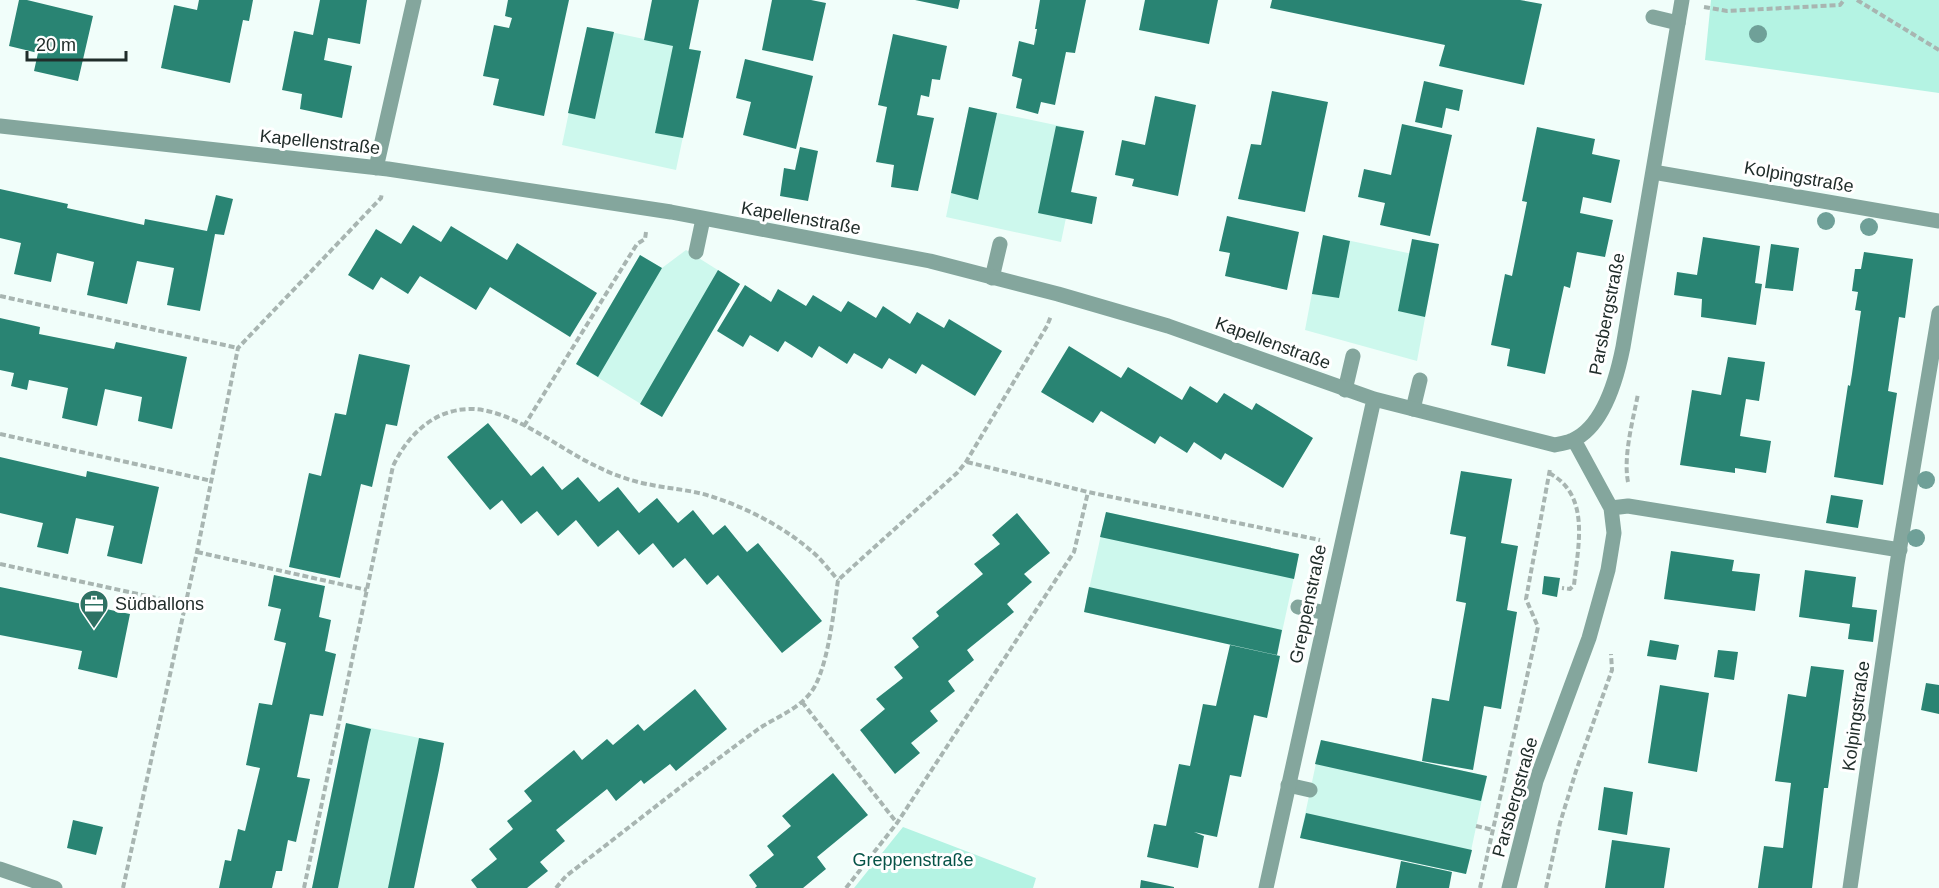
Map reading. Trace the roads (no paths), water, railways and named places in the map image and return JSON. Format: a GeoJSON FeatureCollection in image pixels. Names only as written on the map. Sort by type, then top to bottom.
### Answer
{"type":"FeatureCollection","features":[{"type":"Feature","properties":{"kind":"street"},"geometry":{"type":"LineString","coordinates":[[382,168],[414,0]]}},
{"type":"Feature","properties":{"kind":"street","name":"Parsbergstraße"},"geometry":{"type":"LineString","coordinates":[[1509,888],[1536,781],[1589,638],[1608,570],[1614,533],[1611,508],[1574,440],[1593,424],[1607,402],[1616,379],[1682,1]]}},
{"type":"Feature","properties":{"kind":"street"},"geometry":{"type":"LineString","coordinates":[[1653,17],[1678,23]]}},
{"type":"Feature","properties":{"kind":"street","name":"Kapellenstraße"},"geometry":{"type":"LineString","coordinates":[[0,126],[382,168],[651,209],[930,261],[1058,294],[1168,326],[1374,399],[1555,445],[1574,440]]}},
{"type":"Feature","properties":{"kind":"street","name":"Kolpingstraße"},"geometry":{"type":"LineString","coordinates":[[1653,172],[1939,221]]}},
{"type":"Feature","properties":{"kind":"street"},"geometry":{"type":"LineString","coordinates":[[696,252],[703,219]]}},
{"type":"Feature","properties":{"kind":"street"},"geometry":{"type":"LineString","coordinates":[[992,278],[1000,244]]}},
{"type":"Feature","properties":{"kind":"street","name":"Kolpingstraße"},"geometry":{"type":"LineString","coordinates":[[1850,888],[1900,550],[1939,313]]}},
{"type":"Feature","properties":{"kind":"street"},"geometry":{"type":"LineString","coordinates":[[1345,390],[1353,356]]}},
{"type":"Feature","properties":{"kind":"street"},"geometry":{"type":"LineString","coordinates":[[1413,409],[1420,380]]}},
{"type":"Feature","properties":{"kind":"street","name":"Greppenstraße"},"geometry":{"type":"LineString","coordinates":[[1266,888],[1374,399]]}},
{"type":"Feature","properties":{"kind":"street"},"geometry":{"type":"LineString","coordinates":[[1611,508],[1633,507],[1900,550]]}},
{"type":"Feature","properties":{"kind":"street"},"geometry":{"type":"LineString","coordinates":[[1298,607],[1326,613]]}},
{"type":"Feature","properties":{"kind":"street"},"geometry":{"type":"LineString","coordinates":[[1288,785],[1310,790]]}},
{"type":"Feature","properties":{"kind":"street"},"geometry":{"type":"LineString","coordinates":[[0,868],[56,888]]}},
{"type":"Feature","properties":{"kind":"place","name":"Südballons"},"geometry":{"type":"Point","coordinates":[94,630]}}]}
